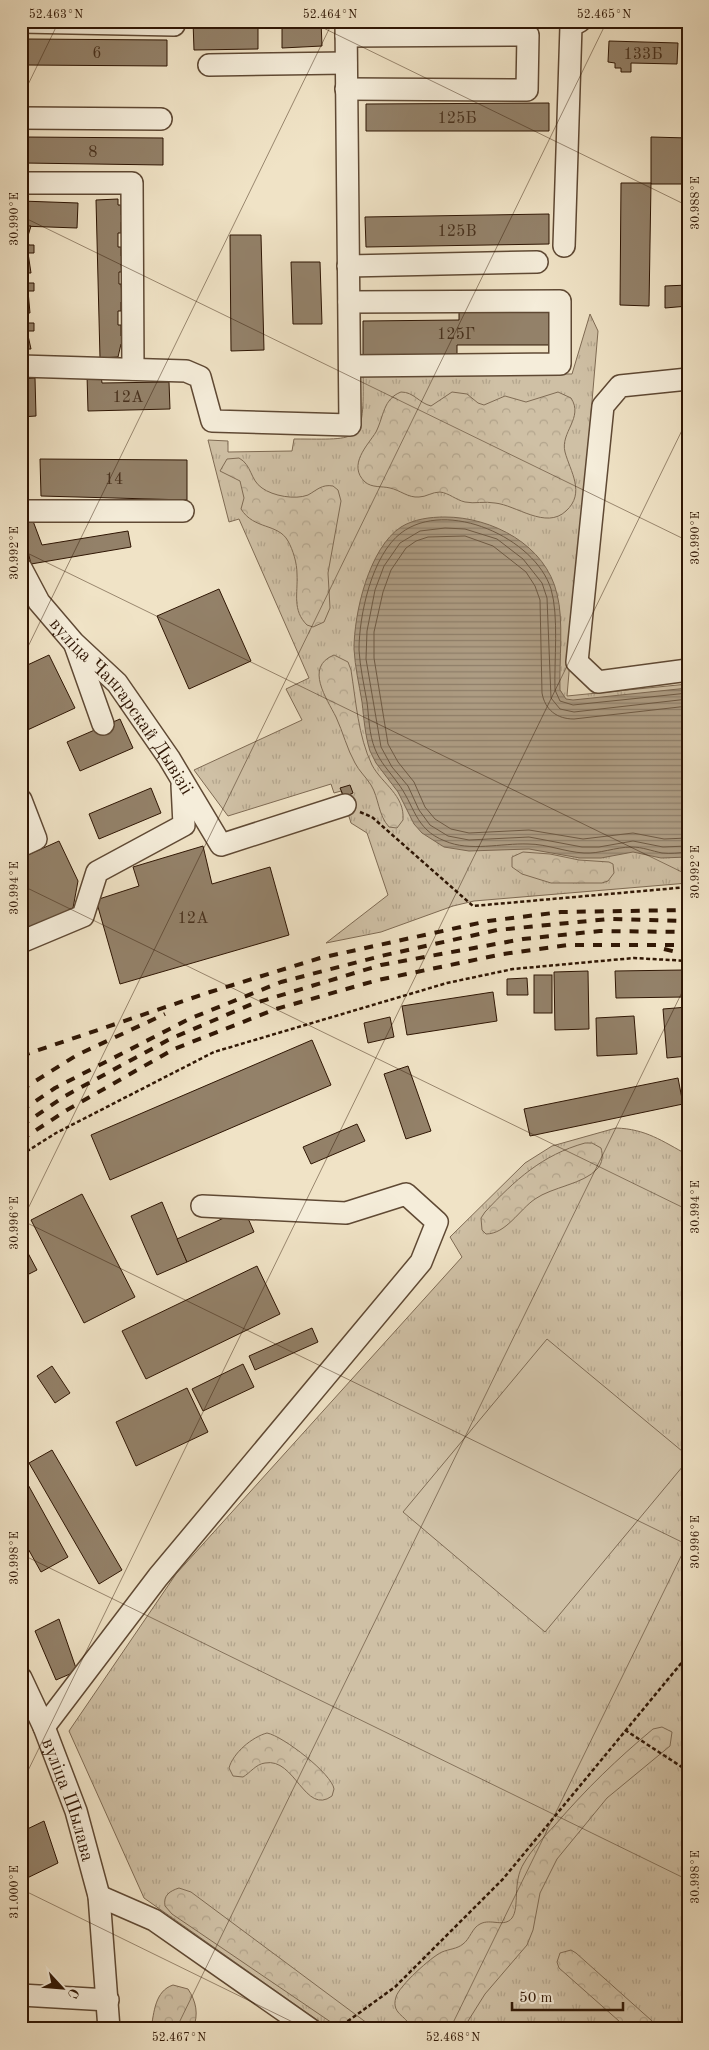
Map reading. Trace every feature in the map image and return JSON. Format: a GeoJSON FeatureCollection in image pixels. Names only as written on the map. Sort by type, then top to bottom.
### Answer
{"type":"FeatureCollection","features":[{"type":"Feature","properties":{"kind":"street"},"geometry":{"type":"LineString","coordinates":[[564,246],[571,26],[580,21]]}},
{"type":"Feature","properties":{"kind":"street"},"geometry":{"type":"LineString","coordinates":[[21,22],[174,25]]}},
{"type":"Feature","properties":{"kind":"street"},"geometry":{"type":"LineString","coordinates":[[21,366],[186,371],[200,377],[212,421],[350,424],[346,89],[346,28],[528,35],[527,90],[346,89]]}},
{"type":"Feature","properties":{"kind":"street"},"geometry":{"type":"LineString","coordinates":[[210,65],[346,63]]}},
{"type":"Feature","properties":{"kind":"street"},"geometry":{"type":"LineString","coordinates":[[21,118],[161,119]]}},
{"type":"Feature","properties":{"kind":"street"},"geometry":{"type":"LineString","coordinates":[[21,183],[132,183],[133,369]]}},
{"type":"Feature","properties":{"kind":"street"},"geometry":{"type":"LineString","coordinates":[[348,266],[538,262]]}},
{"type":"Feature","properties":{"kind":"street"},"geometry":{"type":"LineString","coordinates":[[349,302],[560,301],[560,364],[350,366]]}},
{"type":"Feature","properties":{"kind":"street"},"geometry":{"type":"LineString","coordinates":[[688,380],[620,386],[603,406],[577,662],[598,682],[688,670]]}},
{"type":"Feature","properties":{"kind":"street"},"geometry":{"type":"LineString","coordinates":[[21,511],[184,511]]}},
{"type":"Feature","properties":{"kind":"street","name":"вуліца Чангарскай Дывізіі"},"geometry":{"type":"LineString","coordinates":[[21,568],[40,602],[74,642],[117,683],[169,758],[221,845],[345,805]]}},
{"type":"Feature","properties":{"kind":"street"},"geometry":{"type":"LineString","coordinates":[[74,642],[103,724]]}},
{"type":"Feature","properties":{"kind":"street"},"geometry":{"type":"LineString","coordinates":[[21,942],[83,916],[97,872],[184,825],[182,782]]}},
{"type":"Feature","properties":{"kind":"street"},"geometry":{"type":"LineString","coordinates":[[21,800],[36,839],[21,846]]}},
{"type":"Feature","properties":{"kind":"street"},"geometry":{"type":"LineString","coordinates":[[44,1727],[158,1577],[421,1262],[437,1222],[406,1194],[346,1214],[202,1206]]}},
{"type":"Feature","properties":{"kind":"street","name":"вуліца Шылава"},"geometry":{"type":"LineString","coordinates":[[21,1678],[44,1727],[76,1811],[99,1896],[109,2029]]}},
{"type":"Feature","properties":{"kind":"street"},"geometry":{"type":"LineString","coordinates":[[99,1896],[154,1920],[310,2029]]}},
{"type":"Feature","properties":{"kind":"street"},"geometry":{"type":"LineString","coordinates":[[21,1995],[108,2000]]}},
{"type":"Feature","properties":{"kind":"path"},"geometry":{"type":"LineString","coordinates":[[345,805],[372,817],[473,906],[688,887]]}},
{"type":"Feature","properties":{"kind":"path"},"geometry":{"type":"LineString","coordinates":[[21,1155],[56,1133],[214,1052],[447,982],[513,969],[634,958],[688,961]]}},
{"type":"Feature","properties":{"kind":"path"},"geometry":{"type":"LineString","coordinates":[[337,2029],[395,1987],[503,1879],[688,1655]]}},
{"type":"Feature","properties":{"kind":"path"},"geometry":{"type":"LineString","coordinates":[[625,1730],[688,1772]]}},
{"type":"Feature","properties":{"kind":"green space"},"geometry":{"type":"Polygon","coordinates":[[[590,314],[598,331],[567,696],[688,684],[688,883],[474,901],[453,906],[381,932],[326,943],[388,895],[367,833],[351,823],[341,791],[334,793],[331,784],[228,816],[194,770],[302,720],[286,689],[309,678],[239,519],[229,522],[208,440],[228,441],[228,452],[292,451],[294,439],[334,439],[346,437],[354,433],[360,426],[363,373],[572,374],[590,314]]]}},
{"type":"Feature","properties":{"kind":"green space"},"geometry":{"type":"Polygon","coordinates":[[[406,392],[431,406],[452,392],[467,394],[478,403],[484,405],[505,396],[526,402],[558,392],[571,398],[575,412],[564,445],[576,489],[572,504],[558,516],[549,518],[531,515],[495,503],[465,502],[440,492],[415,497],[387,487],[368,484],[360,476],[358,462],[364,449],[376,432],[387,404],[395,395],[406,392]]]}},
{"type":"Feature","properties":{"kind":"green space"},"geometry":{"type":"Polygon","coordinates":[[[239,458],[246,465],[258,485],[272,493],[297,497],[308,495],[326,486],[333,486],[338,490],[341,501],[328,573],[330,608],[324,622],[313,627],[307,625],[302,619],[299,614],[297,601],[296,565],[288,541],[278,531],[259,524],[246,516],[241,509],[244,498],[240,481],[220,471],[227,459],[239,458]]]}},
{"type":"Feature","properties":{"kind":"green space"},"geometry":{"type":"Polygon","coordinates":[[[334,655],[348,662],[367,754],[376,772],[397,797],[403,811],[403,820],[397,828],[389,827],[385,822],[374,790],[352,758],[336,717],[320,684],[320,667],[325,660],[334,655]]]}},
{"type":"Feature","properties":{"kind":"green space"},"geometry":{"type":"Polygon","coordinates":[[[523,852],[609,862],[613,864],[614,873],[608,881],[602,883],[551,883],[522,874],[512,867],[512,857],[523,852]]]}},
{"type":"Feature","properties":{"kind":"green space"},"geometry":{"type":"Polygon","coordinates":[[[616,1128],[645,1133],[688,1155],[688,2029],[330,2029],[144,1898],[69,1731],[176,1574],[462,1257],[450,1237],[525,1163],[552,1146],[616,1128]]]}},
{"type":"Feature","properties":{"kind":"green space"},"geometry":{"type":"Polygon","coordinates":[[[585,1143],[592,1143],[601,1148],[602,1159],[597,1169],[576,1182],[550,1191],[535,1199],[500,1230],[486,1234],[482,1230],[481,1218],[485,1212],[518,1179],[555,1154],[585,1143]]]}},
{"type":"Feature","properties":{"kind":"green space"},"geometry":{"type":"Polygon","coordinates":[[[547,1339],[688,1456],[688,1460],[545,1632],[403,1512],[547,1339]]]}},
{"type":"Feature","properties":{"kind":"green space"},"geometry":{"type":"Polygon","coordinates":[[[662,1727],[672,1732],[670,1746],[607,1798],[557,1859],[540,1893],[533,1930],[527,1945],[485,1994],[463,2029],[409,2029],[407,2021],[398,2012],[395,2003],[398,1992],[403,1986],[416,1972],[437,1955],[463,1944],[480,1924],[484,1922],[501,1923],[512,1918],[516,1907],[520,1870],[534,1848],[578,1799],[614,1763],[653,1729],[662,1727]]]}},
{"type":"Feature","properties":{"kind":"green space"},"geometry":{"type":"Polygon","coordinates":[[[267,1733],[295,1748],[316,1765],[331,1782],[334,1789],[332,1796],[323,1800],[314,1798],[284,1768],[275,1764],[262,1764],[243,1777],[233,1776],[229,1768],[239,1751],[249,1742],[267,1733]]]}},
{"type":"Feature","properties":{"kind":"green space"},"geometry":{"type":"Polygon","coordinates":[[[179,1888],[191,1892],[375,2029],[341,2029],[172,1914],[165,1906],[165,1899],[170,1892],[179,1888]]]}},
{"type":"Feature","properties":{"kind":"green space"},"geometry":{"type":"Polygon","coordinates":[[[571,1950],[661,2029],[628,2029],[559,1968],[557,1962],[560,1953],[571,1950]]]}},
{"type":"Feature","properties":{"kind":"green space"},"geometry":{"type":"Polygon","coordinates":[[[173,1985],[188,1989],[193,1998],[196,2013],[193,2029],[151,2029],[159,1997],[162,1992],[173,1985]]]}},
{"type":"Feature","properties":{"kind":"water"},"geometry":{"type":"Polygon","coordinates":[[[445,517],[463,518],[498,528],[529,548],[541,561],[551,577],[559,604],[561,628],[560,690],[566,699],[573,700],[688,688],[688,857],[661,858],[633,852],[601,858],[580,858],[529,849],[469,851],[444,847],[422,833],[414,824],[398,792],[376,763],[370,751],[355,662],[355,634],[360,600],[372,565],[390,537],[401,527],[411,522],[445,517]]]}},
{"type":"Feature","properties":{"kind":"building"},"geometry":{"type":"Polygon","coordinates":[[[193,21],[258,21],[258,49],[194,50],[193,21]]]}},
{"type":"Feature","properties":{"kind":"building"},"geometry":{"type":"Polygon","coordinates":[[[282,21],[321,21],[322,46],[282,48],[282,21]]]}},
{"type":"Feature","properties":{"kind":"building"},"geometry":{"type":"Polygon","coordinates":[[[365,21],[549,21],[549,27],[365,29],[365,21]]]}},
{"type":"Feature","properties":{"kind":"building"},"geometry":{"type":"Polygon","coordinates":[[[26,39],[167,40],[167,66],[26,65],[26,39]]]}},
{"type":"Feature","properties":{"kind":"building"},"geometry":{"type":"Polygon","coordinates":[[[609,41],[678,43],[677,64],[631,63],[631,72],[621,72],[621,68],[615,68],[615,63],[608,62],[609,41]]]}},
{"type":"Feature","properties":{"kind":"building"},"geometry":{"type":"Polygon","coordinates":[[[549,103],[549,131],[366,131],[366,104],[549,103]]]}},
{"type":"Feature","properties":{"kind":"building"},"geometry":{"type":"Polygon","coordinates":[[[24,137],[163,138],[163,165],[24,163],[24,137]]]}},
{"type":"Feature","properties":{"kind":"building"},"geometry":{"type":"Polygon","coordinates":[[[651,137],[688,138],[688,184],[651,184],[651,137]]]}},
{"type":"Feature","properties":{"kind":"building"},"geometry":{"type":"Polygon","coordinates":[[[621,183],[651,183],[649,306],[620,305],[621,183]]]}},
{"type":"Feature","properties":{"kind":"building"},"geometry":{"type":"Polygon","coordinates":[[[118,199],[118,205],[121,205],[121,215],[125,214],[125,222],[121,222],[121,233],[118,233],[118,247],[121,247],[121,256],[126,256],[126,263],[121,264],[122,272],[119,272],[119,284],[121,284],[122,294],[125,294],[125,302],[121,302],[121,311],[118,311],[118,325],[121,325],[121,336],[126,336],[126,344],[121,344],[118,357],[100,358],[96,200],[118,199]]]}},
{"type":"Feature","properties":{"kind":"building"},"geometry":{"type":"Polygon","coordinates":[[[21,201],[78,203],[77,228],[21,226],[21,201]]]}},
{"type":"Feature","properties":{"kind":"building"},"geometry":{"type":"Polygon","coordinates":[[[549,214],[549,244],[366,247],[365,217],[549,214]]]}},
{"type":"Feature","properties":{"kind":"building"},"geometry":{"type":"Polygon","coordinates":[[[21,226],[31,226],[27,239],[29,245],[34,245],[34,253],[28,253],[31,273],[28,273],[28,283],[34,283],[34,291],[28,291],[30,313],[27,313],[27,323],[34,323],[34,331],[27,331],[31,349],[21,349],[21,226]]]}},
{"type":"Feature","properties":{"kind":"building"},"geometry":{"type":"Polygon","coordinates":[[[230,235],[261,235],[264,350],[231,351],[230,235]]]}},
{"type":"Feature","properties":{"kind":"building"},"geometry":{"type":"Polygon","coordinates":[[[291,262],[320,262],[322,324],[293,324],[291,262]]]}},
{"type":"Feature","properties":{"kind":"building"},"geometry":{"type":"Polygon","coordinates":[[[688,285],[688,306],[665,308],[665,286],[688,285]]]}},
{"type":"Feature","properties":{"kind":"building"},"geometry":{"type":"Polygon","coordinates":[[[459,308],[550,308],[550,345],[457,345],[457,356],[363,356],[363,321],[459,320],[459,308]]]}},
{"type":"Feature","properties":{"kind":"building"},"geometry":{"type":"Polygon","coordinates":[[[87,375],[101,375],[102,383],[169,382],[170,409],[88,411],[87,375]]]}},
{"type":"Feature","properties":{"kind":"building"},"geometry":{"type":"Polygon","coordinates":[[[35,378],[36,416],[21,417],[21,379],[35,378]]]}},
{"type":"Feature","properties":{"kind":"building"},"geometry":{"type":"Polygon","coordinates":[[[40,459],[187,460],[187,500],[41,496],[40,459]]]}},
{"type":"Feature","properties":{"kind":"building"},"geometry":{"type":"Polygon","coordinates":[[[21,475],[27,475],[27,503],[21,503],[21,475]]]}},
{"type":"Feature","properties":{"kind":"building"},"geometry":{"type":"Polygon","coordinates":[[[33,521],[42,545],[128,531],[131,547],[31,564],[21,524],[33,521]]]}},
{"type":"Feature","properties":{"kind":"building"},"geometry":{"type":"Polygon","coordinates":[[[219,589],[251,661],[189,689],[157,616],[219,589]]]}},
{"type":"Feature","properties":{"kind":"building"},"geometry":{"type":"Polygon","coordinates":[[[49,655],[75,708],[21,733],[21,668],[49,655]]]}},
{"type":"Feature","properties":{"kind":"building"},"geometry":{"type":"Polygon","coordinates":[[[120,719],[133,748],[80,771],[67,742],[120,719]]]}},
{"type":"Feature","properties":{"kind":"building"},"geometry":{"type":"Polygon","coordinates":[[[350,785],[353,793],[344,797],[340,788],[350,785]]]}},
{"type":"Feature","properties":{"kind":"building"},"geometry":{"type":"Polygon","coordinates":[[[151,788],[161,813],[99,839],[89,814],[151,788]]]}},
{"type":"Feature","properties":{"kind":"building"},"geometry":{"type":"Polygon","coordinates":[[[59,841],[78,881],[73,908],[21,932],[21,858],[59,841]]]}},
{"type":"Feature","properties":{"kind":"building"},"geometry":{"type":"Polygon","coordinates":[[[203,846],[212,884],[270,867],[289,935],[120,984],[96,900],[139,886],[133,867],[203,846]]]}},
{"type":"Feature","properties":{"kind":"building"},"geometry":{"type":"Polygon","coordinates":[[[683,970],[684,997],[616,998],[615,971],[683,970]]]}},
{"type":"Feature","properties":{"kind":"building"},"geometry":{"type":"Polygon","coordinates":[[[588,971],[589,1029],[555,1030],[554,972],[588,971]]]}},
{"type":"Feature","properties":{"kind":"building"},"geometry":{"type":"Polygon","coordinates":[[[534,975],[552,975],[552,1013],[534,1013],[534,975]]]}},
{"type":"Feature","properties":{"kind":"building"},"geometry":{"type":"Polygon","coordinates":[[[527,978],[528,995],[507,995],[507,979],[527,978]]]}},
{"type":"Feature","properties":{"kind":"building"},"geometry":{"type":"Polygon","coordinates":[[[493,992],[497,1021],[407,1035],[402,1006],[493,992]]]}},
{"type":"Feature","properties":{"kind":"building"},"geometry":{"type":"Polygon","coordinates":[[[688,1007],[688,1056],[667,1058],[663,1009],[688,1007]]]}},
{"type":"Feature","properties":{"kind":"building"},"geometry":{"type":"Polygon","coordinates":[[[634,1016],[637,1054],[597,1056],[596,1018],[634,1016]]]}},
{"type":"Feature","properties":{"kind":"building"},"geometry":{"type":"Polygon","coordinates":[[[390,1017],[394,1037],[368,1043],[364,1023],[390,1017]]]}},
{"type":"Feature","properties":{"kind":"building"},"geometry":{"type":"Polygon","coordinates":[[[312,1040],[331,1085],[110,1180],[91,1135],[312,1040]]]}},
{"type":"Feature","properties":{"kind":"building"},"geometry":{"type":"Polygon","coordinates":[[[408,1066],[431,1131],[406,1139],[384,1074],[408,1066]]]}},
{"type":"Feature","properties":{"kind":"building"},"geometry":{"type":"Polygon","coordinates":[[[678,1078],[683,1104],[530,1136],[524,1109],[678,1078]]]}},
{"type":"Feature","properties":{"kind":"building"},"geometry":{"type":"Polygon","coordinates":[[[357,1124],[365,1141],[311,1164],[303,1147],[357,1124]]]}},
{"type":"Feature","properties":{"kind":"building"},"geometry":{"type":"Polygon","coordinates":[[[82,1194],[135,1297],[84,1323],[31,1220],[82,1194]]]}},
{"type":"Feature","properties":{"kind":"building"},"geometry":{"type":"Polygon","coordinates":[[[162,1202],[187,1262],[157,1275],[131,1216],[162,1202]]]}},
{"type":"Feature","properties":{"kind":"building"},"geometry":{"type":"Polygon","coordinates":[[[244,1209],[254,1232],[187,1262],[177,1239],[244,1209]]]}},
{"type":"Feature","properties":{"kind":"building"},"geometry":{"type":"Polygon","coordinates":[[[21,1240],[37,1270],[21,1278],[21,1240]]]}},
{"type":"Feature","properties":{"kind":"building"},"geometry":{"type":"Polygon","coordinates":[[[257,1266],[280,1314],[146,1379],[122,1331],[257,1266]]]}},
{"type":"Feature","properties":{"kind":"building"},"geometry":{"type":"Polygon","coordinates":[[[312,1328],[318,1342],[255,1370],[249,1356],[312,1328]]]}},
{"type":"Feature","properties":{"kind":"building"},"geometry":{"type":"Polygon","coordinates":[[[243,1364],[254,1387],[203,1411],[192,1389],[243,1364]]]}},
{"type":"Feature","properties":{"kind":"building"},"geometry":{"type":"Polygon","coordinates":[[[52,1366],[70,1393],[55,1403],[37,1376],[52,1366]]]}},
{"type":"Feature","properties":{"kind":"building"},"geometry":{"type":"Polygon","coordinates":[[[187,1388],[208,1432],[136,1466],[116,1422],[187,1388]]]}},
{"type":"Feature","properties":{"kind":"building"},"geometry":{"type":"Polygon","coordinates":[[[52,1450],[122,1570],[99,1584],[29,1463],[52,1450]]]}},
{"type":"Feature","properties":{"kind":"building"},"geometry":{"type":"Polygon","coordinates":[[[21,1472],[68,1557],[41,1572],[21,1536],[21,1472]]]}},
{"type":"Feature","properties":{"kind":"building"},"geometry":{"type":"Polygon","coordinates":[[[59,1619],[77,1671],[56,1680],[35,1631],[59,1619]]]}},
{"type":"Feature","properties":{"kind":"building"},"geometry":{"type":"Polygon","coordinates":[[[44,1821],[58,1863],[21,1881],[21,1832],[44,1821]]]}},
{"type":"Feature","properties":{"kind":"railway"},"geometry":{"type":"LineString","coordinates":[[21,1056],[210,992],[320,958],[488,921],[561,912],[688,910]]}},
{"type":"Feature","properties":{"kind":"railway"},"geometry":{"type":"LineString","coordinates":[[21,1111],[55,1088],[189,1019],[281,982],[381,956],[497,930],[609,919],[688,921]]}},
{"type":"Feature","properties":{"kind":"railway"},"geometry":{"type":"LineString","coordinates":[[21,1126],[65,1096],[170,1039],[252,1004],[381,965],[523,939],[600,931],[688,932]]}},
{"type":"Feature","properties":{"kind":"railway"},"geometry":{"type":"LineString","coordinates":[[21,1140],[67,1110],[174,1049],[276,1009],[378,980],[503,954],[568,945],[688,945]]}},
{"type":"Feature","properties":{"kind":"railway"},"geometry":{"type":"LineString","coordinates":[[664,949],[688,955]]}},
{"type":"Feature","properties":{"kind":"railway"},"geometry":{"type":"LineString","coordinates":[[21,1090],[77,1055],[165,1014]]}}]}
